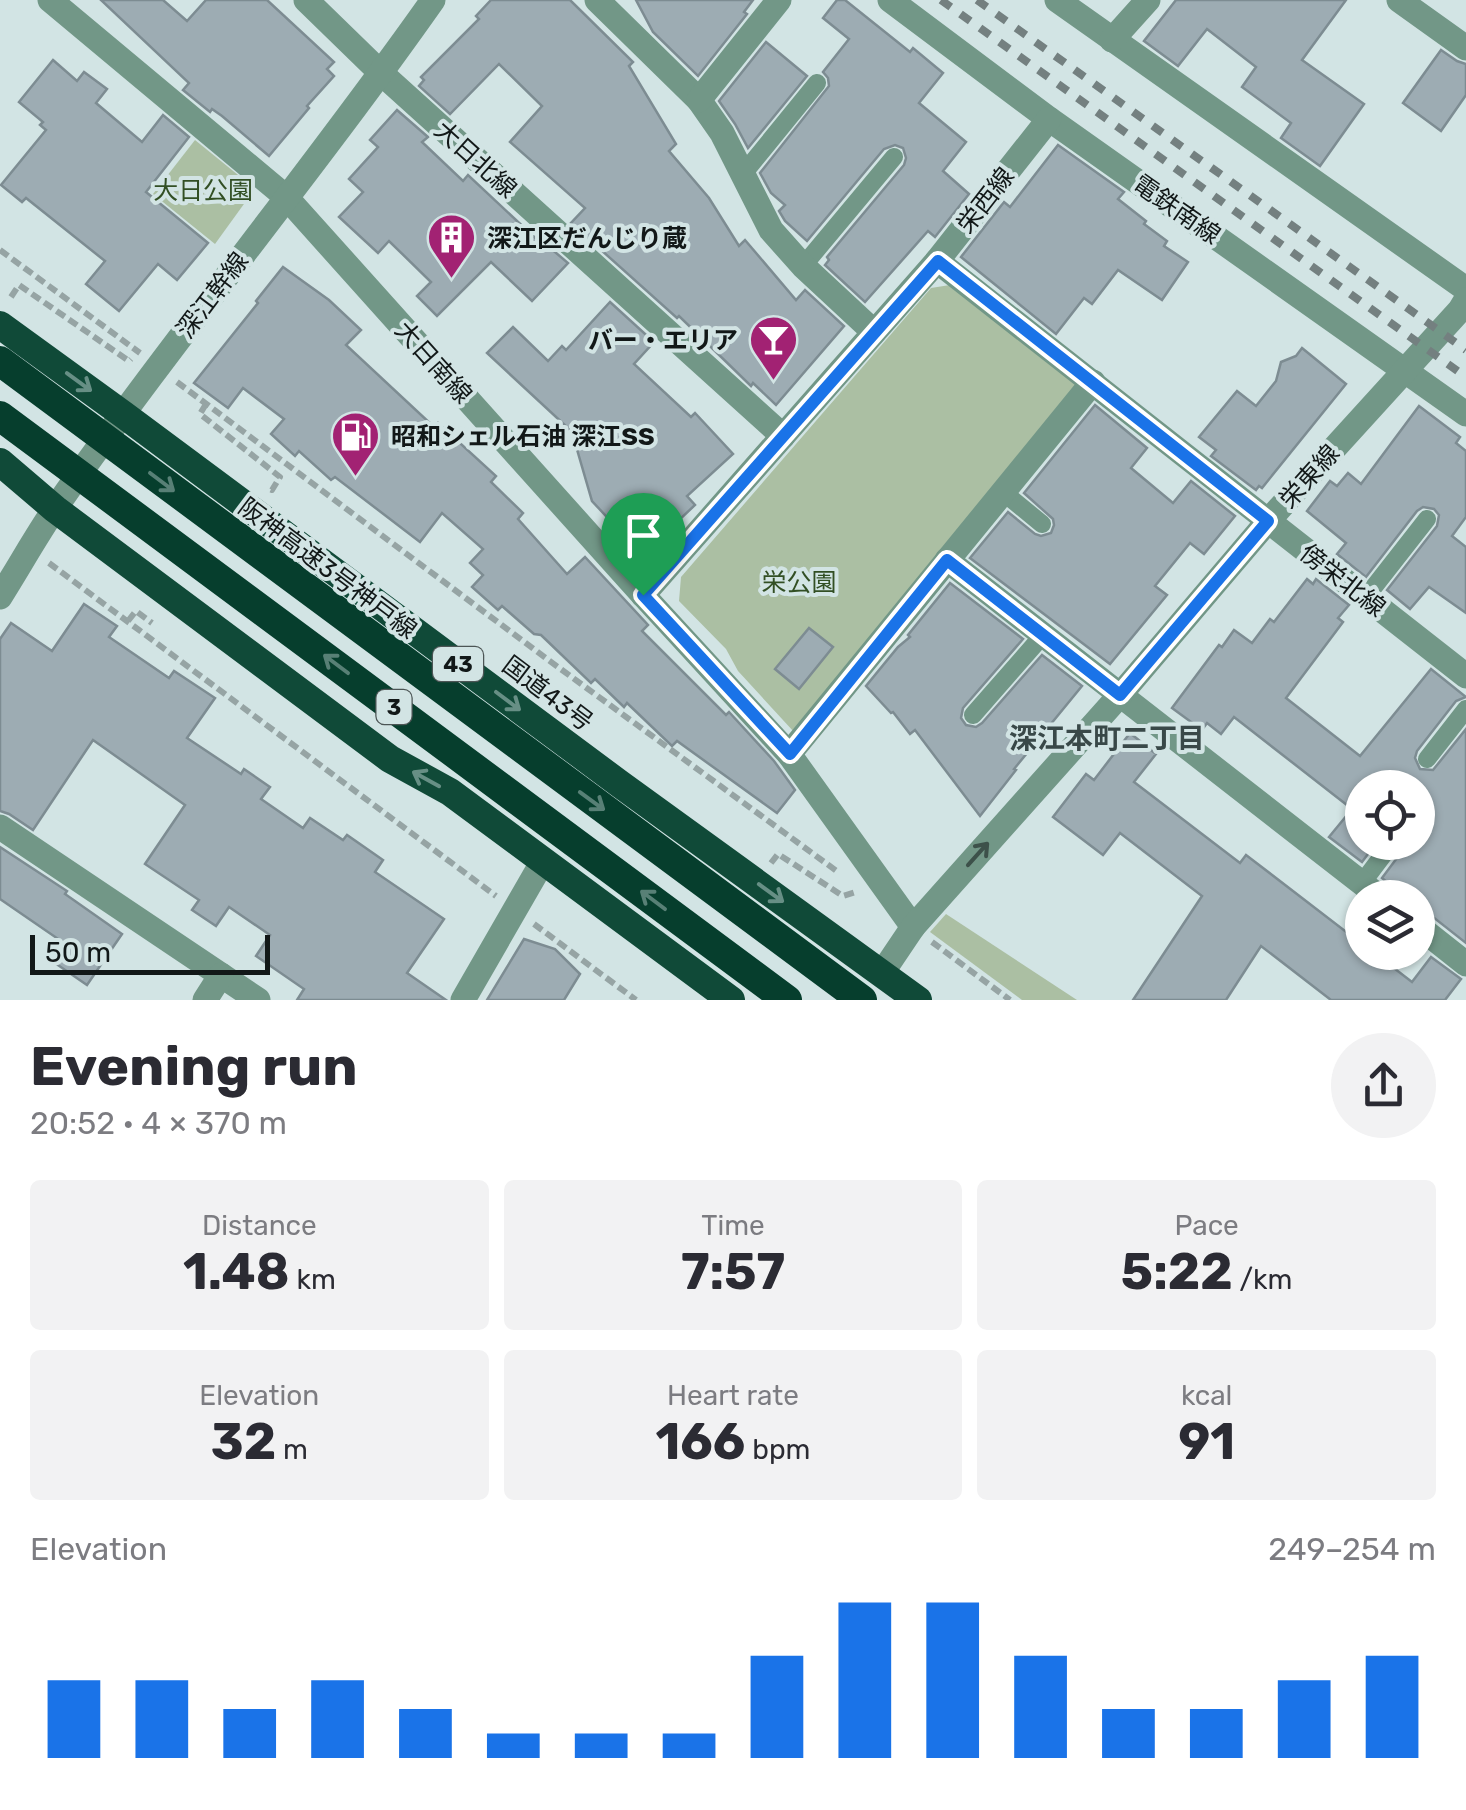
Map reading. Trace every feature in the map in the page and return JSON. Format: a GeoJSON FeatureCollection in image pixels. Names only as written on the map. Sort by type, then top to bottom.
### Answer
{"type":"FeatureCollection","features":[{"type":"Feature","properties":{"kind":"highway","name":"国道43号"},"geometry":{"type":"LineString","coordinates":[[0,325],[918,1000]]}},
{"type":"Feature","properties":{"kind":"highway","name":"阪神高速3号神戸線"},"geometry":{"type":"LineString","coordinates":[[0,361],[862,1000]]}},
{"type":"Feature","properties":{"kind":"highway","name":"3"},"geometry":{"type":"LineString","coordinates":[[0,416],[787,1000]]}},
{"type":"Feature","properties":{"kind":"highway"},"geometry":{"type":"LineString","coordinates":[[0,462],[55,509],[390,758],[450,792],[732,1000]]}},
{"type":"Feature","properties":{"kind":"street","name":"大日南線"},"geometry":{"type":"LineString","coordinates":[[50,0],[286,198],[790,754],[913,927]]}},
{"type":"Feature","properties":{"kind":"street","name":"大日北線"},"geometry":{"type":"LineString","coordinates":[[306,0],[381,74],[784,436]]}},
{"type":"Feature","properties":{"kind":"street","name":"深江幹線"},"geometry":{"type":"LineString","coordinates":[[0,597],[55,509],[124,414],[150,359],[286,198],[433,0]]}},
{"type":"Feature","properties":{"kind":"street"},"geometry":{"type":"LineString","coordinates":[[597,0],[699,100],[722,133],[771,230],[874,332]]}},
{"type":"Feature","properties":{"kind":"street"},"geometry":{"type":"LineString","coordinates":[[699,100],[779,0]]}},
{"type":"Feature","properties":{"kind":"street","name":"電鉄南線"},"geometry":{"type":"LineString","coordinates":[[890,0],[1049,119],[1466,414]]}},
{"type":"Feature","properties":{"kind":"street"},"geometry":{"type":"LineString","coordinates":[[1058,0],[1466,289]]}},
{"type":"Feature","properties":{"kind":"street"},"geometry":{"type":"LineString","coordinates":[[1112,40],[1148,0]]}},
{"type":"Feature","properties":{"kind":"street"},"geometry":{"type":"LineString","coordinates":[[1398,0],[1466,48]]}},
{"type":"Feature","properties":{"kind":"street","name":"栄西線"},"geometry":{"type":"LineString","coordinates":[[643,595],[938,261],[1049,119]]}},
{"type":"Feature","properties":{"kind":"street","name":"傍栄北線"},"geometry":{"type":"LineString","coordinates":[[938,261],[1466,676]]}},
{"type":"Feature","properties":{"kind":"street","name":"栄東線"},"geometry":{"type":"LineString","coordinates":[[882,973],[913,927],[1466,300]]}},
{"type":"Feature","properties":{"kind":"street"},"geometry":{"type":"LineString","coordinates":[[790,754],[1093,382]]}},
{"type":"Feature","properties":{"kind":"street"},"geometry":{"type":"LineString","coordinates":[[947,560],[1358,880]]}},
{"type":"Feature","properties":{"kind":"street"},"geometry":{"type":"LineString","coordinates":[[0,827],[258,1000]]}},
{"type":"Feature","properties":{"kind":"street"},"geometry":{"type":"LineString","coordinates":[[462,1000],[543,861]]}},
{"type":"Feature","properties":{"kind":"street"},"geometry":{"type":"LineString","coordinates":[[1435,939],[1466,964]]}},
{"type":"Feature","properties":{"kind":"street"},"geometry":{"type":"LineString","coordinates":[[205,1000],[221,975]]}},
{"type":"Feature","properties":{"kind":"lane"},"geometry":{"type":"LineString","coordinates":[[743,174],[817,83]]}},
{"type":"Feature","properties":{"kind":"lane"},"geometry":{"type":"LineString","coordinates":[[804,266],[894,157]]}},
{"type":"Feature","properties":{"kind":"lane"},"geometry":{"type":"LineString","coordinates":[[1003,492],[1042,524]]}},
{"type":"Feature","properties":{"kind":"lane"},"geometry":{"type":"LineString","coordinates":[[1366,598],[1427,519]]}},
{"type":"Feature","properties":{"kind":"lane"},"geometry":{"type":"LineString","coordinates":[[973,714],[1043,635]]}},
{"type":"Feature","properties":{"kind":"lane"},"geometry":{"type":"LineString","coordinates":[[1428,759],[1466,709]]}},
{"type":"Feature","properties":{"kind":"path"},"geometry":{"type":"LineString","coordinates":[[0,250],[862,890],[843,896],[810,875]]}},
{"type":"Feature","properties":{"kind":"path"},"geometry":{"type":"LineString","coordinates":[[70,320],[129,361],[150,359]]}},
{"type":"Feature","properties":{"kind":"path"},"geometry":{"type":"LineString","coordinates":[[206,404],[200,414],[242,448]]}},
{"type":"Feature","properties":{"kind":"path"},"geometry":{"type":"LineString","coordinates":[[30,548],[636,1000]]}},
{"type":"Feature","properties":{"kind":"path"},"geometry":{"type":"LineString","coordinates":[[128,622],[136,611]]}},
{"type":"Feature","properties":{"kind":"path"},"geometry":{"type":"LineString","coordinates":[[913,927],[1010,1000]]}},
{"type":"Feature","properties":{"kind":"green space","name":"大日公園"},"geometry":{"type":"Polygon","coordinates":[[[195,140],[243,179],[249,197],[215,244],[153,194],[195,140]]]}},
{"type":"Feature","properties":{"kind":"green space","name":"栄公園"},"geometry":{"type":"Polygon","coordinates":[[[950,285],[1079,386],[794,732],[738,671],[726,649],[679,601],[681,577],[931,288],[950,285]]]}},
{"type":"Feature","properties":{"kind":"green space"},"geometry":{"type":"Polygon","coordinates":[[[946,914],[1077,1000],[1022,1000],[930,932],[946,914]]]}},
{"type":"Feature","properties":{"kind":"building"},"geometry":{"type":"Polygon","coordinates":[[[101,0],[163,0],[187,21],[206,0],[267,0],[334,62],[327,69],[334,76],[269,156],[222,116],[212,109],[210,112],[183,90],[189,83],[101,0]]]}},
{"type":"Feature","properties":{"kind":"building"},"geometry":{"type":"Polygon","coordinates":[[[491,0],[570,0],[633,62],[629,66],[676,144],[669,151],[709,198],[739,246],[745,240],[796,300],[805,290],[844,326],[776,405],[571,223],[585,208],[510,142],[542,106],[499,64],[450,114],[419,86],[424,80],[421,77],[479,19],[476,16],[491,0]]]}},
{"type":"Feature","properties":{"kind":"building"},"geometry":{"type":"Polygon","coordinates":[[[636,0],[753,0],[744,12],[747,14],[698,76],[653,32],[636,0]]]}},
{"type":"Feature","properties":{"kind":"building"},"geometry":{"type":"Polygon","coordinates":[[[837,0],[845,0],[943,73],[919,103],[966,142],[943,171],[969,194],[935,237],[928,231],[865,302],[825,265],[827,257],[904,165],[903,148],[895,145],[884,149],[807,241],[785,221],[779,211],[785,205],[771,193],[760,173],[829,86],[823,72],[849,39],[823,18],[837,0]]]}},
{"type":"Feature","properties":{"kind":"building"},"geometry":{"type":"Polygon","coordinates":[[[1176,0],[1346,0],[1302,60],[1364,104],[1320,166],[1281,138],[1291,123],[1242,87],[1256,67],[1207,29],[1178,66],[1144,41],[1176,0]]]}},
{"type":"Feature","properties":{"kind":"building"},"geometry":{"type":"Polygon","coordinates":[[[766,42],[807,76],[748,148],[719,101],[766,42]]]}},
{"type":"Feature","properties":{"kind":"building"},"geometry":{"type":"Polygon","coordinates":[[[1441,50],[1466,64],[1466,95],[1441,131],[1403,103],[1441,50]]]}},
{"type":"Feature","properties":{"kind":"building"},"geometry":{"type":"Polygon","coordinates":[[[53,60],[77,81],[84,72],[107,89],[96,103],[142,142],[163,115],[189,137],[146,192],[208,243],[177,280],[158,264],[119,311],[86,284],[105,261],[26,198],[22,202],[1,185],[46,130],[40,125],[43,122],[19,102],[53,60]]]}},
{"type":"Feature","properties":{"kind":"building"},"geometry":{"type":"Polygon","coordinates":[[[397,110],[428,137],[422,142],[463,181],[468,175],[547,249],[568,263],[532,301],[491,262],[437,316],[417,296],[431,282],[389,241],[378,253],[339,217],[363,192],[349,179],[378,147],[370,140],[397,110]]]}},
{"type":"Feature","properties":{"kind":"building"},"geometry":{"type":"Polygon","coordinates":[[[1058,145],[1124,192],[1118,199],[1167,241],[1164,246],[1188,262],[1162,300],[1118,270],[1092,304],[1084,298],[1056,334],[961,257],[1004,202],[1010,207],[1058,145]]]}},
{"type":"Feature","properties":{"kind":"building"},"geometry":{"type":"Polygon","coordinates":[[[283,267],[329,300],[361,330],[346,345],[434,427],[438,423],[496,476],[491,482],[523,513],[518,519],[567,574],[585,557],[648,625],[642,631],[726,715],[729,712],[774,761],[795,790],[777,813],[677,741],[672,746],[627,703],[624,707],[595,679],[591,683],[541,635],[534,634],[502,606],[498,610],[472,587],[483,575],[470,563],[483,549],[442,513],[420,542],[335,477],[331,480],[299,451],[295,456],[271,434],[284,419],[243,388],[228,408],[194,383],[283,267]]]}},
{"type":"Feature","properties":{"kind":"building"},"geometry":{"type":"Polygon","coordinates":[[[610,302],[654,342],[634,364],[691,417],[695,413],[733,454],[687,496],[695,505],[642,555],[592,501],[576,446],[582,441],[487,353],[513,327],[548,361],[562,346],[566,350],[610,302]]]}},
{"type":"Feature","properties":{"kind":"building"},"geometry":{"type":"Polygon","coordinates":[[[1302,348],[1346,384],[1262,488],[1256,490],[1211,456],[1216,450],[1199,437],[1237,391],[1256,406],[1276,381],[1281,362],[1296,356],[1302,348]]]}},
{"type":"Feature","properties":{"kind":"building"},"geometry":{"type":"Polygon","coordinates":[[[1095,405],[1147,448],[1131,468],[1173,503],[1191,481],[1235,516],[1204,554],[1190,543],[1155,586],[1167,595],[1110,664],[970,558],[1008,512],[1035,534],[1051,533],[1053,519],[1024,493],[1095,405]]]}},
{"type":"Feature","properties":{"kind":"building"},"geometry":{"type":"Polygon","coordinates":[[[1419,406],[1460,437],[1456,443],[1466,451],[1466,517],[1452,536],[1466,547],[1466,613],[1429,587],[1410,609],[1387,590],[1437,526],[1439,515],[1434,509],[1423,507],[1417,511],[1366,577],[1337,554],[1346,543],[1307,511],[1330,481],[1337,486],[1348,473],[1361,484],[1419,406]]]}},
{"type":"Feature","properties":{"kind":"building"},"geometry":{"type":"Polygon","coordinates":[[[1307,579],[1313,584],[1316,579],[1349,605],[1338,618],[1343,622],[1286,698],[1360,756],[1431,669],[1466,697],[1456,701],[1417,751],[1415,758],[1420,769],[1433,770],[1345,770],[1345,804],[1234,717],[1221,734],[1207,723],[1202,730],[1172,708],[1234,630],[1252,643],[1270,619],[1274,622],[1307,579]]]}},
{"type":"Feature","properties":{"kind":"building"},"geometry":{"type":"Polygon","coordinates":[[[950,583],[1023,639],[963,708],[961,718],[966,725],[976,727],[982,723],[1042,655],[1082,686],[980,816],[915,730],[910,734],[866,686],[910,637],[950,583]]]}},
{"type":"Feature","properties":{"kind":"building"},"geometry":{"type":"Polygon","coordinates":[[[84,604],[117,626],[109,637],[169,678],[174,671],[215,698],[187,738],[241,774],[244,769],[270,787],[261,799],[303,828],[310,818],[343,840],[347,835],[383,860],[375,872],[444,919],[407,973],[446,1000],[297,1000],[304,989],[256,956],[270,935],[229,907],[216,926],[192,910],[199,900],[145,864],[185,805],[93,740],[33,830],[0,811],[0,639],[11,623],[52,651],[84,604]]]}},
{"type":"Feature","properties":{"kind":"building"},"geometry":{"type":"Polygon","coordinates":[[[809,628],[833,647],[799,689],[775,669],[809,628]]]}},
{"type":"Feature","properties":{"kind":"building"},"geometry":{"type":"Polygon","coordinates":[[[1466,729],[1466,943],[1435,919],[1435,880],[1382,878],[1396,860],[1435,860],[1433,770],[1466,729]]]}},
{"type":"Feature","properties":{"kind":"building"},"geometry":{"type":"Polygon","coordinates":[[[1130,733],[1156,754],[1134,782],[1240,863],[1246,855],[1345,931],[1345,970],[1396,970],[1412,982],[1421,970],[1435,970],[1435,960],[1461,979],[1445,1000],[1331,1000],[1261,946],[1226,1000],[1133,1000],[1202,896],[1120,833],[1103,855],[1053,817],[1086,774],[1094,780],[1130,733]]]}},
{"type":"Feature","properties":{"kind":"building"},"geometry":{"type":"Polygon","coordinates":[[[1345,818],[1345,849],[1329,837],[1345,818]]]}},
{"type":"Feature","properties":{"kind":"building"},"geometry":{"type":"Polygon","coordinates":[[[0,847],[67,891],[65,894],[122,934],[87,985],[52,961],[64,943],[0,899],[0,847]]]}},
{"type":"Feature","properties":{"kind":"building"},"geometry":{"type":"Polygon","coordinates":[[[524,939],[555,949],[580,974],[564,1000],[487,1000],[524,939]]]}},
{"type":"Feature","properties":{"kind":"railway"},"geometry":{"type":"LineString","coordinates":[[941,0],[1466,377]]}},
{"type":"Feature","properties":{"kind":"railway"},"geometry":{"type":"LineString","coordinates":[[977,0],[1466,350]]}},
{"type":"Feature","properties":{"kind":"place","name":"深江区だんじり蔵"},"geometry":{"type":"Point","coordinates":[452,280]}},
{"type":"Feature","properties":{"kind":"place","name":"バー・エリア"},"geometry":{"type":"Point","coordinates":[773,382]}},
{"type":"Feature","properties":{"kind":"place","name":"昭和シェル石油 深江SS"},"geometry":{"type":"Point","coordinates":[356,478]}},
{"type":"Feature","properties":{"kind":"district","name":"深江本町二丁目"},"geometry":{"type":"Point","coordinates":[1107,738]}},
{"type":"Feature","properties":{"kind":"route"},"geometry":{"type":"LineString","coordinates":[[938,261],[1268,521],[1120,695],[947,560],[790,754],[643,595],[938,261]]}}]}
